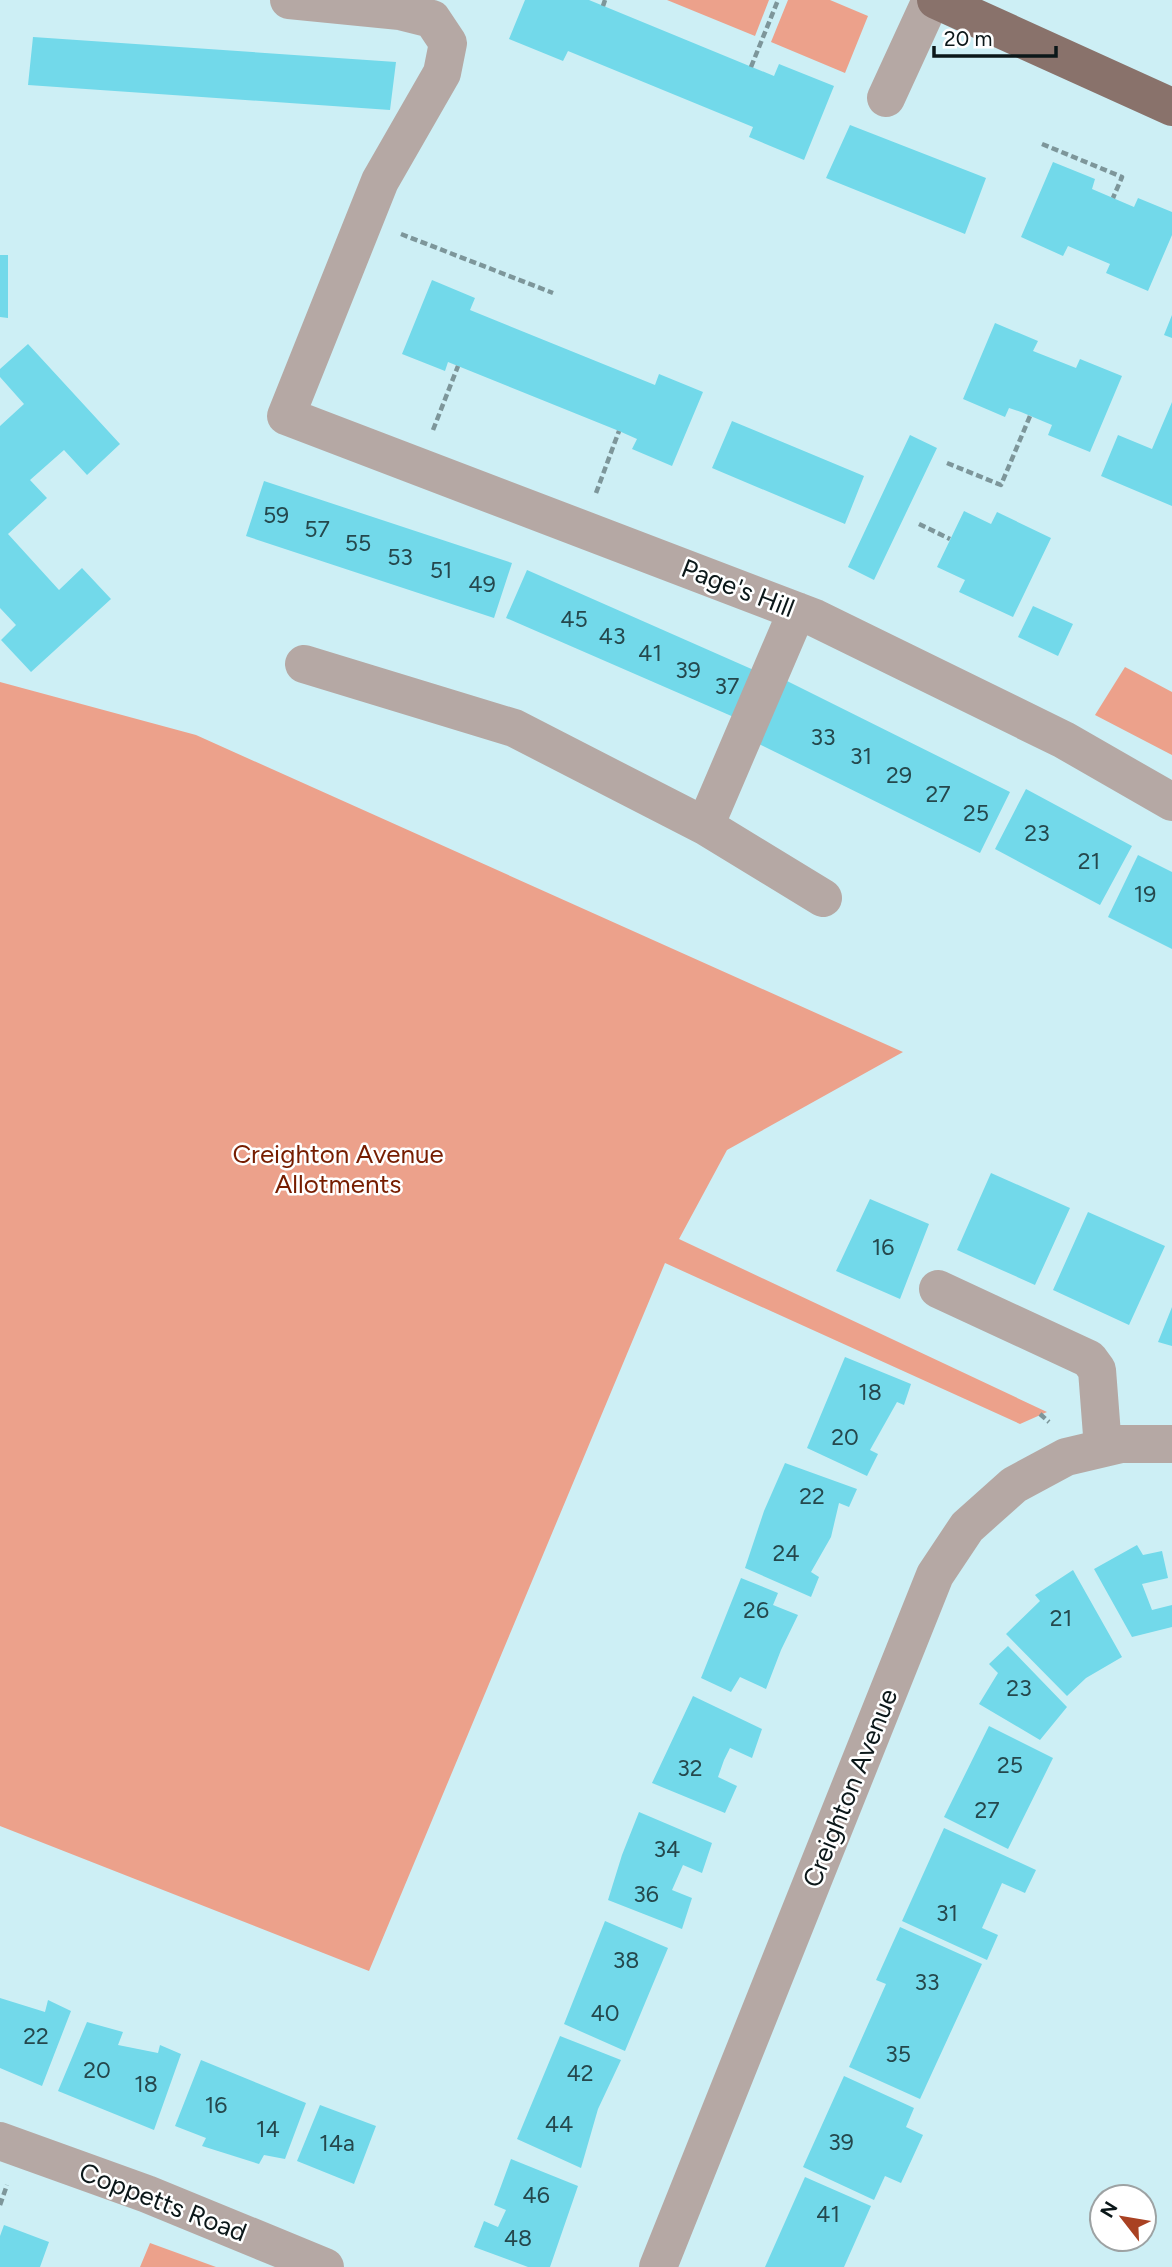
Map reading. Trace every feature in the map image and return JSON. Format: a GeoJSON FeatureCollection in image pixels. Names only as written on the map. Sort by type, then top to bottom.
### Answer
{"type":"FeatureCollection","features":[{"type":"Feature","properties":{"kind":"main road"},"geometry":{"type":"LineString","coordinates":[[936,0],[1172,107]]}},
{"type":"Feature","properties":{"kind":"street"},"geometry":{"type":"LineString","coordinates":[[289,0],[400,11],[432,19],[448,43],[442,73],[380,181],[365,219]]}},
{"type":"Feature","properties":{"kind":"street"},"geometry":{"type":"LineString","coordinates":[[886,98],[931,0]]}},
{"type":"Feature","properties":{"kind":"street","name":"Page's Hill"},"geometry":{"type":"LineString","coordinates":[[365,219],[286,416],[797,611],[866,641],[1065,740],[1172,802]]}},
{"type":"Feature","properties":{"kind":"street"},"geometry":{"type":"LineString","coordinates":[[705,825],[797,611]]}},
{"type":"Feature","properties":{"kind":"street"},"geometry":{"type":"LineString","coordinates":[[304,664],[514,728],[705,825],[823,898]]}},
{"type":"Feature","properties":{"kind":"street"},"geometry":{"type":"LineString","coordinates":[[938,1289],[1089,1359],[1097,1370],[1103,1448]]}},
{"type":"Feature","properties":{"kind":"street","name":"Creighton Avenue"},"geometry":{"type":"LineString","coordinates":[[658,2267],[935,1576],[967,1527],[1014,1485],[1066,1457],[1121,1444],[1172,1444]]}},
{"type":"Feature","properties":{"kind":"street","name":"Coppetts Road"},"geometry":{"type":"LineString","coordinates":[[0,2141],[147,2194],[325,2267]]}},
{"type":"Feature","properties":{"kind":"path"},"geometry":{"type":"LineString","coordinates":[[751,66],[778,0]]}},
{"type":"Feature","properties":{"kind":"path"},"geometry":{"type":"LineString","coordinates":[[1042,144],[1122,177],[1113,198]]}},
{"type":"Feature","properties":{"kind":"path"},"geometry":{"type":"LineString","coordinates":[[365,219],[553,293]]}},
{"type":"Feature","properties":{"kind":"path"},"geometry":{"type":"LineString","coordinates":[[419,467],[458,366]]}},
{"type":"Feature","properties":{"kind":"path"},"geometry":{"type":"LineString","coordinates":[[947,463],[1001,485],[1030,416]]}},
{"type":"Feature","properties":{"kind":"path"},"geometry":{"type":"LineString","coordinates":[[582,529],[619,431]]}},
{"type":"Feature","properties":{"kind":"path"},"geometry":{"type":"LineString","coordinates":[[919,524],[950,539]]}},
{"type":"Feature","properties":{"kind":"green space"},"geometry":{"type":"Polygon","coordinates":[[[667,0],[769,0],[755,36],[667,0]]]}},
{"type":"Feature","properties":{"kind":"green space"},"geometry":{"type":"Polygon","coordinates":[[[788,0],[830,0],[868,16],[845,73],[771,42],[788,0]]]}},
{"type":"Feature","properties":{"kind":"green space"},"geometry":{"type":"Polygon","coordinates":[[[1125,667],[1172,692],[1172,755],[1095,715],[1125,667]]]}},
{"type":"Feature","properties":{"kind":"green space","name":"Creighton Avenue Allotments"},"geometry":{"type":"Polygon","coordinates":[[[0,682],[196,735],[903,1052],[727,1150],[679,1239],[1047,1412],[1020,1424],[665,1263],[369,1971],[0,1826],[0,682]]]}},
{"type":"Feature","properties":{"kind":"green space"},"geometry":{"type":"Polygon","coordinates":[[[150,2243],[216,2267],[140,2267],[150,2243]]]}},
{"type":"Feature","properties":{"kind":"building"},"geometry":{"type":"Polygon","coordinates":[[[525,0],[589,0],[774,76],[779,64],[834,86],[804,160],[749,137],[753,127],[568,51],[563,61],[509,39],[525,0]]]}},
{"type":"Feature","properties":{"kind":"building"},"geometry":{"type":"Polygon","coordinates":[[[33,37],[396,62],[390,110],[28,85],[33,37]]]}},
{"type":"Feature","properties":{"kind":"building"},"geometry":{"type":"Polygon","coordinates":[[[850,125],[986,178],[965,234],[826,178],[850,125]]]}},
{"type":"Feature","properties":{"kind":"building"},"geometry":{"type":"Polygon","coordinates":[[[1053,162],[1095,179],[1092,189],[1134,207],[1138,198],[1172,212],[1172,235],[1148,291],[1106,273],[1110,264],[1068,246],[1063,256],[1021,237],[1053,162]]]}},
{"type":"Feature","properties":{"kind":"building"},"geometry":{"type":"Polygon","coordinates":[[[0,255],[8,255],[8,318],[0,317],[0,255]]]}},
{"type":"Feature","properties":{"kind":"building"},"geometry":{"type":"Polygon","coordinates":[[[432,280],[475,298],[470,310],[655,385],[659,374],[703,392],[672,466],[632,449],[637,439],[619,431],[448,362],[445,371],[402,354],[432,280]]]}},
{"type":"Feature","properties":{"kind":"building"},"geometry":{"type":"Polygon","coordinates":[[[1172,315],[1172,338],[1164,335],[1172,315]]]}},
{"type":"Feature","properties":{"kind":"building"},"geometry":{"type":"Polygon","coordinates":[[[995,323],[1038,341],[1033,351],[1076,368],[1080,359],[1122,376],[1090,452],[1048,435],[1052,425],[1021,412],[1009,408],[1005,417],[963,399],[995,323]]]}},
{"type":"Feature","properties":{"kind":"building"},"geometry":{"type":"Polygon","coordinates":[[[28,344],[120,444],[87,475],[64,450],[30,480],[47,498],[8,534],[59,590],[82,568],[111,599],[31,672],[1,640],[16,625],[0,608],[0,426],[24,404],[0,377],[0,369],[28,344]]]}},
{"type":"Feature","properties":{"kind":"building"},"geometry":{"type":"Polygon","coordinates":[[[1172,402],[1172,506],[1101,476],[1118,435],[1152,449],[1172,402]]]}},
{"type":"Feature","properties":{"kind":"building"},"geometry":{"type":"Polygon","coordinates":[[[732,421],[864,476],[845,524],[712,468],[732,421]]]}},
{"type":"Feature","properties":{"kind":"building"},"geometry":{"type":"Polygon","coordinates":[[[910,435],[937,448],[874,580],[848,567],[910,435]]]}},
{"type":"Feature","properties":{"kind":"building"},"geometry":{"type":"Polygon","coordinates":[[[264,481],[512,563],[494,618],[246,536],[264,481]]]}},
{"type":"Feature","properties":{"kind":"building"},"geometry":{"type":"Polygon","coordinates":[[[964,511],[991,524],[997,512],[1051,538],[1013,617],[959,592],[965,580],[937,567],[964,511]]]}},
{"type":"Feature","properties":{"kind":"building"},"geometry":{"type":"Polygon","coordinates":[[[527,570],[756,671],[736,718],[506,618],[527,570]]]}},
{"type":"Feature","properties":{"kind":"building"},"geometry":{"type":"Polygon","coordinates":[[[1033,606],[1073,624],[1058,656],[1018,637],[1033,606]]]}},
{"type":"Feature","properties":{"kind":"building"},"geometry":{"type":"Polygon","coordinates":[[[781,678],[1010,792],[980,853],[751,740],[781,678]]]}},
{"type":"Feature","properties":{"kind":"building"},"geometry":{"type":"Polygon","coordinates":[[[1026,789],[1132,846],[1100,905],[995,849],[1026,789]]]}},
{"type":"Feature","properties":{"kind":"building"},"geometry":{"type":"Polygon","coordinates":[[[1138,855],[1172,872],[1172,949],[1108,917],[1138,855]]]}},
{"type":"Feature","properties":{"kind":"building"},"geometry":{"type":"Polygon","coordinates":[[[991,1173],[1070,1208],[1035,1285],[957,1250],[991,1173]]]}},
{"type":"Feature","properties":{"kind":"building"},"geometry":{"type":"Polygon","coordinates":[[[870,1199],[929,1224],[900,1299],[836,1271],[870,1199]]]}},
{"type":"Feature","properties":{"kind":"building"},"geometry":{"type":"Polygon","coordinates":[[[1088,1212],[1165,1246],[1129,1325],[1053,1290],[1088,1212]]]}},
{"type":"Feature","properties":{"kind":"building"},"geometry":{"type":"Polygon","coordinates":[[[1172,1307],[1172,1346],[1158,1342],[1172,1307]]]}},
{"type":"Feature","properties":{"kind":"building"},"geometry":{"type":"Polygon","coordinates":[[[845,1357],[911,1384],[904,1405],[897,1402],[870,1450],[878,1454],[867,1476],[807,1448],[845,1357]]]}},
{"type":"Feature","properties":{"kind":"building"},"geometry":{"type":"Polygon","coordinates":[[[785,1463],[857,1489],[849,1507],[839,1503],[831,1537],[811,1572],[819,1577],[811,1597],[745,1568],[764,1511],[785,1463]]]}},
{"type":"Feature","properties":{"kind":"building"},"geometry":{"type":"Polygon","coordinates":[[[1137,1545],[1143,1555],[1162,1551],[1168,1578],[1142,1584],[1152,1610],[1172,1605],[1172,1627],[1132,1637],[1094,1569],[1137,1545]]]}},
{"type":"Feature","properties":{"kind":"building"},"geometry":{"type":"Polygon","coordinates":[[[1073,1570],[1122,1657],[1086,1678],[1067,1696],[1006,1634],[1040,1601],[1035,1595],[1073,1570]]]}},
{"type":"Feature","properties":{"kind":"building"},"geometry":{"type":"Polygon","coordinates":[[[741,1578],[778,1593],[773,1605],[798,1615],[766,1689],[740,1677],[731,1692],[701,1678],[741,1578]]]}},
{"type":"Feature","properties":{"kind":"building"},"geometry":{"type":"Polygon","coordinates":[[[1008,1646],[1067,1707],[1040,1740],[979,1704],[998,1673],[989,1664],[1008,1646]]]}},
{"type":"Feature","properties":{"kind":"building"},"geometry":{"type":"Polygon","coordinates":[[[693,1696],[762,1729],[752,1758],[730,1748],[724,1760],[718,1777],[737,1786],[725,1813],[652,1783],[693,1696]]]}},
{"type":"Feature","properties":{"kind":"building"},"geometry":{"type":"Polygon","coordinates":[[[989,1726],[1053,1758],[1008,1849],[944,1817],[989,1726]]]}},
{"type":"Feature","properties":{"kind":"building"},"geometry":{"type":"Polygon","coordinates":[[[639,1812],[712,1843],[702,1873],[683,1865],[672,1890],[692,1898],[682,1929],[608,1900],[639,1812]]]}},
{"type":"Feature","properties":{"kind":"building"},"geometry":{"type":"Polygon","coordinates":[[[944,1828],[1036,1870],[1025,1893],[1002,1883],[982,1928],[998,1935],[987,1960],[902,1921],[944,1828]]]}},
{"type":"Feature","properties":{"kind":"building"},"geometry":{"type":"Polygon","coordinates":[[[605,1921],[668,1948],[625,2051],[564,2024],[605,1921]]]}},
{"type":"Feature","properties":{"kind":"building"},"geometry":{"type":"Polygon","coordinates":[[[900,1927],[982,1964],[920,2099],[849,2067],[886,1984],[876,1980],[900,1927]]]}},
{"type":"Feature","properties":{"kind":"building"},"geometry":{"type":"Polygon","coordinates":[[[0,1998],[45,2012],[48,2000],[71,2011],[42,2086],[0,2068],[0,1998]]]}},
{"type":"Feature","properties":{"kind":"building"},"geometry":{"type":"Polygon","coordinates":[[[87,2022],[123,2032],[118,2045],[158,2053],[160,2045],[181,2054],[154,2130],[58,2091],[87,2022]]]}},
{"type":"Feature","properties":{"kind":"building"},"geometry":{"type":"Polygon","coordinates":[[[560,2036],[621,2060],[598,2109],[581,2168],[517,2139],[560,2036]]]}},
{"type":"Feature","properties":{"kind":"building"},"geometry":{"type":"Polygon","coordinates":[[[201,2060],[306,2103],[285,2159],[264,2155],[259,2164],[202,2146],[206,2138],[175,2126],[201,2060]]]}},
{"type":"Feature","properties":{"kind":"building"},"geometry":{"type":"Polygon","coordinates":[[[844,2076],[914,2108],[906,2127],[923,2135],[901,2183],[885,2176],[874,2200],[803,2167],[844,2076]]]}},
{"type":"Feature","properties":{"kind":"building"},"geometry":{"type":"Polygon","coordinates":[[[320,2105],[376,2126],[354,2184],[297,2161],[320,2105]]]}},
{"type":"Feature","properties":{"kind":"building"},"geometry":{"type":"Polygon","coordinates":[[[511,2159],[578,2186],[550,2267],[528,2267],[474,2247],[484,2221],[498,2227],[506,2210],[494,2205],[511,2159]]]}},
{"type":"Feature","properties":{"kind":"building"},"geometry":{"type":"Polygon","coordinates":[[[805,2177],[871,2206],[844,2267],[765,2267],[805,2177]]]}},
{"type":"Feature","properties":{"kind":"building"},"geometry":{"type":"Polygon","coordinates":[[[4,2225],[49,2242],[40,2267],[0,2267],[0,2236],[4,2225]]]}}]}
